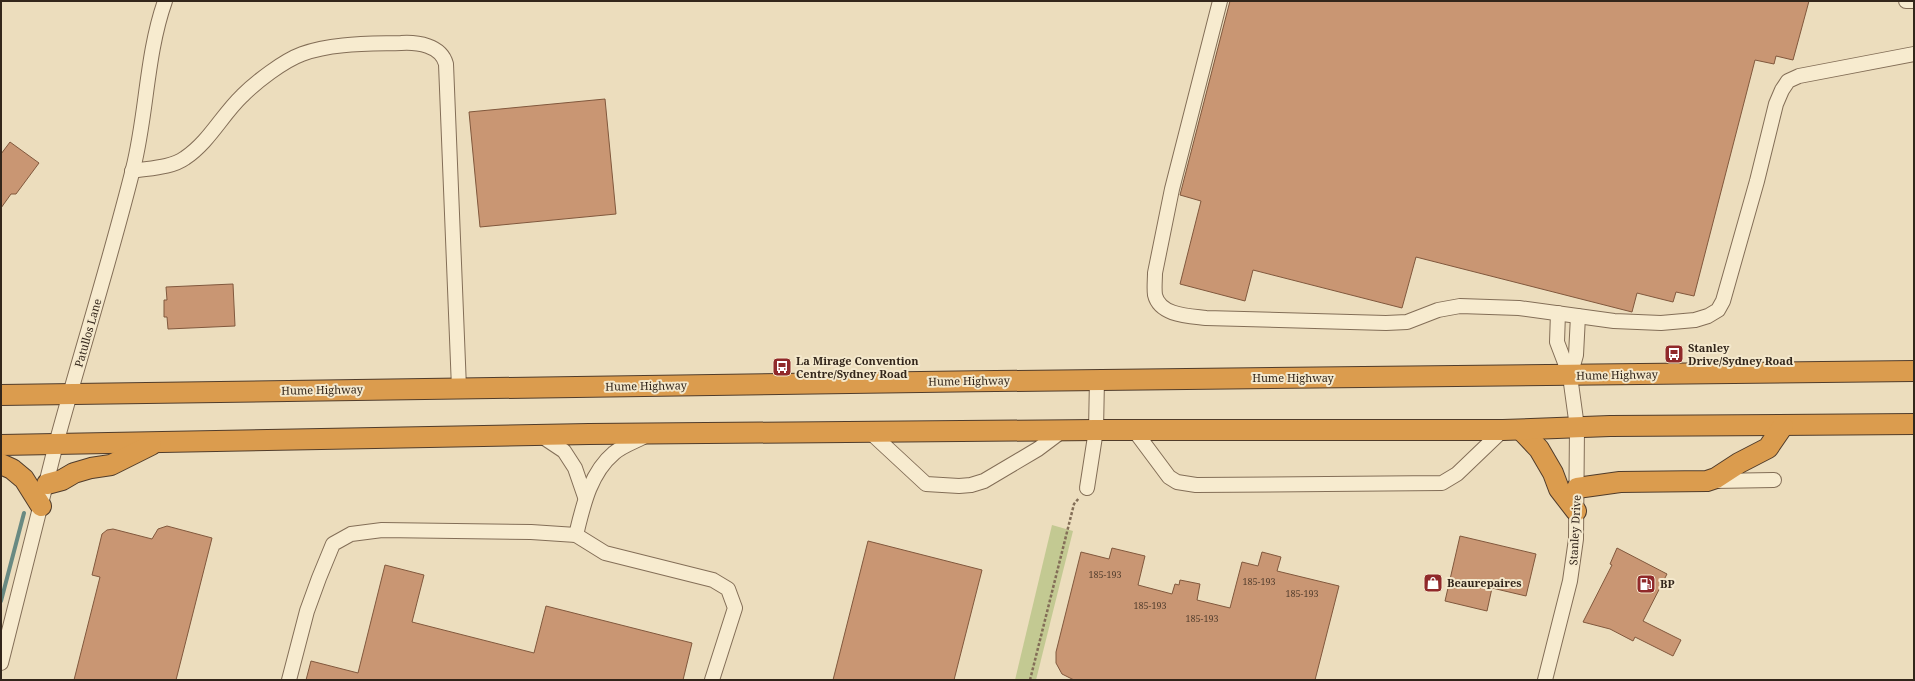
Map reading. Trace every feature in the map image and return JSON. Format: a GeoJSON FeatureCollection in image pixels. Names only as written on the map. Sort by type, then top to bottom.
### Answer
{"type":"FeatureCollection","features":[{"type":"Feature","properties":{"kind":"highway","name":"Hume Highway"},"geometry":{"type":"LineString","coordinates":[[1,395],[1098,379],[1570,376],[1914,371]]}},
{"type":"Feature","properties":{"kind":"highway"},"geometry":{"type":"LineString","coordinates":[[1,446],[540,435],[1096,430],[1512,430],[1577,427],[1914,424]]}},
{"type":"Feature","properties":{"kind":"highway"},"geometry":{"type":"LineString","coordinates":[[1576,488],[1620,482],[1707,481],[1716,478],[1739,462],[1768,448],[1783,426]]}},
{"type":"Feature","properties":{"kind":"highway"},"geometry":{"type":"LineString","coordinates":[[1512,430],[1539,449],[1553,473],[1559,489],[1576,511]]}},
{"type":"Feature","properties":{"kind":"highway"},"geometry":{"type":"LineString","coordinates":[[46,484],[62,480],[74,473],[91,468],[111,465],[154,443]]}},
{"type":"Feature","properties":{"kind":"highway"},"geometry":{"type":"LineString","coordinates":[[1,464],[12,469],[24,479],[40,506]]}},
{"type":"Feature","properties":{"kind":"street","name":"Patullos Lane"},"geometry":{"type":"LineString","coordinates":[[1,663],[56,444],[142,133],[155,38],[165,1]]}},
{"type":"Feature","properties":{"kind":"street"},"geometry":{"type":"LineString","coordinates":[[1220,1],[1163,228],[1155,273],[1155,296],[1158,303],[1165,309],[1179,314],[1206,318],[1335,322],[1407,322],[1438,310],[1460,306],[1519,308],[1614,321],[1661,322],[1695,320],[1708,316],[1718,310],[1723,301],[1757,181],[1776,104],[1788,81],[1799,76],[1914,54]]}},
{"type":"Feature","properties":{"kind":"street"},"geometry":{"type":"LineString","coordinates":[[1906,1],[1914,1]]}},
{"type":"Feature","properties":{"kind":"street"},"geometry":{"type":"LineString","coordinates":[[132,171],[172,164],[185,159],[219,125],[242,96],[275,70],[300,55],[316,50],[353,45],[401,42],[409,42],[437,49],[444,57],[446,64],[459,388]]}},
{"type":"Feature","properties":{"kind":"street"},"geometry":{"type":"LineString","coordinates":[[1558,313],[1557,342],[1570,376]]}},
{"type":"Feature","properties":{"kind":"street"},"geometry":{"type":"LineString","coordinates":[[1570,376],[1576,355],[1578,316]]}},
{"type":"Feature","properties":{"kind":"street","name":"Stanley Drive"},"geometry":{"type":"LineString","coordinates":[[1545,680],[1574,562],[1577,427],[1570,376]]}},
{"type":"Feature","properties":{"kind":"street"},"geometry":{"type":"LineString","coordinates":[[1087,488],[1096,430],[1098,379]]}},
{"type":"Feature","properties":{"kind":"street"},"geometry":{"type":"LineString","coordinates":[[1134,430],[1169,477],[1177,482],[1196,485],[1442,482],[1457,474],[1512,430]]}},
{"type":"Feature","properties":{"kind":"street"},"geometry":{"type":"LineString","coordinates":[[871,433],[926,484],[971,486],[984,481],[1038,449],[1062,431]]}},
{"type":"Feature","properties":{"kind":"street"},"geometry":{"type":"LineString","coordinates":[[576,535],[585,498],[596,475],[614,453],[649,434]]}},
{"type":"Feature","properties":{"kind":"street"},"geometry":{"type":"LineString","coordinates":[[540,435],[564,451],[575,468],[585,498]]}},
{"type":"Feature","properties":{"kind":"street"},"geometry":{"type":"LineString","coordinates":[[1707,481],[1774,480]]}},
{"type":"Feature","properties":{"kind":"street"},"geometry":{"type":"LineString","coordinates":[[290,680],[307,611],[333,544],[352,534],[390,530],[531,532],[576,535],[605,553],[713,580],[728,589],[735,608],[712,680]]}},
{"type":"Feature","properties":{"kind":"path"},"geometry":{"type":"LineString","coordinates":[[1030,680],[1074,504],[1087,488]]}},
{"type":"Feature","properties":{"kind":"green space"},"geometry":{"type":"Polygon","coordinates":[[[1052,525],[1073,531],[1036,680],[1015,680],[1052,525]]]}},
{"type":"Feature","properties":{"kind":"building"},"geometry":{"type":"Polygon","coordinates":[[[1230,1],[1809,1],[1793,60],[1776,56],[1774,64],[1755,60],[1694,296],[1676,292],[1673,302],[1637,293],[1632,312],[1416,257],[1402,308],[1253,270],[1245,301],[1180,284],[1201,201],[1180,195],[1230,1]]]}},
{"type":"Feature","properties":{"kind":"building"},"geometry":{"type":"Polygon","coordinates":[[[605,99],[616,214],[480,227],[469,112],[605,99]]]}},
{"type":"Feature","properties":{"kind":"building"},"geometry":{"type":"Polygon","coordinates":[[[10,142],[39,163],[16,194],[11,194],[1,208],[1,154],[10,142]]]}},
{"type":"Feature","properties":{"kind":"building"},"geometry":{"type":"Polygon","coordinates":[[[233,284],[235,326],[168,329],[167,317],[164,317],[164,300],[167,300],[166,287],[233,284]]]}},
{"type":"Feature","properties":{"kind":"building"},"geometry":{"type":"Polygon","coordinates":[[[167,526],[212,538],[176,680],[74,680],[100,577],[92,575],[102,534],[107,530],[113,529],[152,539],[158,529],[167,526]]]}},
{"type":"Feature","properties":{"kind":"building"},"geometry":{"type":"Polygon","coordinates":[[[1460,536],[1536,554],[1526,596],[1492,588],[1487,611],[1445,601],[1460,536]]]}},
{"type":"Feature","properties":{"kind":"building"},"geometry":{"type":"Polygon","coordinates":[[[868,541],[982,570],[954,680],[833,680],[868,541]]]}},
{"type":"Feature","properties":{"kind":"building"},"geometry":{"type":"Polygon","coordinates":[[[1112,548],[1145,556],[1138,585],[1172,594],[1175,584],[1179,585],[1180,580],[1200,584],[1197,600],[1230,608],[1242,562],[1258,566],[1262,552],[1281,557],[1277,571],[1339,586],[1315,680],[1074,680],[1062,674],[1056,663],[1056,652],[1081,552],[1109,559],[1112,548]]]}},
{"type":"Feature","properties":{"kind":"building"},"geometry":{"type":"Polygon","coordinates":[[[1617,548],[1667,574],[1643,621],[1681,640],[1673,656],[1635,637],[1633,641],[1610,629],[1583,622],[1612,565],[1610,564],[1617,548]]]}},
{"type":"Feature","properties":{"kind":"building"},"geometry":{"type":"Polygon","coordinates":[[[385,565],[424,575],[412,622],[534,653],[546,606],[692,643],[683,680],[306,680],[311,661],[358,673],[385,565]]]}},
{"type":"Feature","properties":{"kind":"waterway"},"geometry":{"type":"LineString","coordinates":[[1,601],[24,513]]}},
{"type":"Feature","properties":{"kind":"place","name":"Stanley Drive/Sydney Road"},"geometry":{"type":"Point","coordinates":[1674,354]}},
{"type":"Feature","properties":{"kind":"place","name":"La Mirage Convention Centre/Sydney Road"},"geometry":{"type":"Point","coordinates":[782,367]}},
{"type":"Feature","properties":{"kind":"place","name":"Beaurepaires"},"geometry":{"type":"Point","coordinates":[1433,583]}},
{"type":"Feature","properties":{"kind":"place","name":"BP"},"geometry":{"type":"Point","coordinates":[1646,584]}}]}
